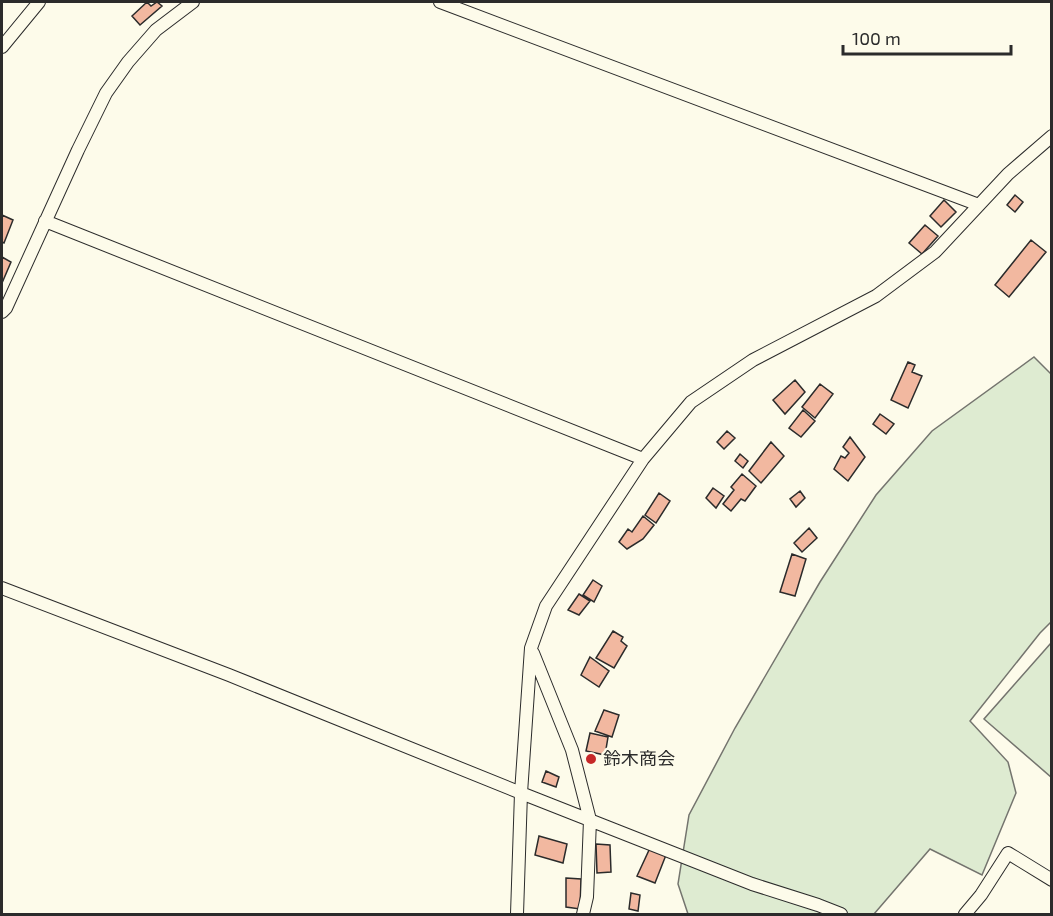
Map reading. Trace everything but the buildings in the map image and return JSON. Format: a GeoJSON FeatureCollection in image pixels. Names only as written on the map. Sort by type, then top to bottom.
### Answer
{"type":"FeatureCollection","features":[{"type":"Feature","properties":{"kind":"street"},"geometry":{"type":"LineString","coordinates":[[2,47],[39,2]]}},
{"type":"Feature","properties":{"kind":"street"},"geometry":{"type":"LineString","coordinates":[[2,312],[6,308],[78,150],[112,85],[128,62],[156,30],[193,2]]}},
{"type":"Feature","properties":{"kind":"street"},"geometry":{"type":"LineString","coordinates":[[440,2],[979,205]]}},
{"type":"Feature","properties":{"kind":"street"},"geometry":{"type":"LineString","coordinates":[[517,915],[521,793],[531,648],[546,606],[643,459],[691,402],[753,360],[876,296],[935,252],[1008,174],[1052,136]]}},
{"type":"Feature","properties":{"kind":"street"},"geometry":{"type":"LineString","coordinates":[[45,221],[643,459]]}},
{"type":"Feature","properties":{"kind":"street"},"geometry":{"type":"LineString","coordinates":[[2,588],[229,675],[752,884],[819,905],[841,915]]}},
{"type":"Feature","properties":{"kind":"street"},"geometry":{"type":"LineString","coordinates":[[531,648],[572,750],[590,820],[587,897],[583,915]]}},
{"type":"Feature","properties":{"kind":"street"},"geometry":{"type":"LineString","coordinates":[[966,915],[1008,853],[1052,880]]}},
{"type":"Feature","properties":{"kind":"green space"},"geometry":{"type":"Polygon","coordinates":[[[1034,357],[1051,374],[1051,622],[970,721],[1008,762],[1016,793],[982,875],[930,849],[874,914],[688,914],[678,884],[689,815],[735,728],[820,582],[876,495],[932,431],[1034,357]]]}},
{"type":"Feature","properties":{"kind":"green space"},"geometry":{"type":"Polygon","coordinates":[[[1051,643],[1051,777],[984,719],[1051,643]]]}},
{"type":"Feature","properties":{"kind":"place","name":"鈴木商会"},"geometry":{"type":"Point","coordinates":[591,759]}}]}
